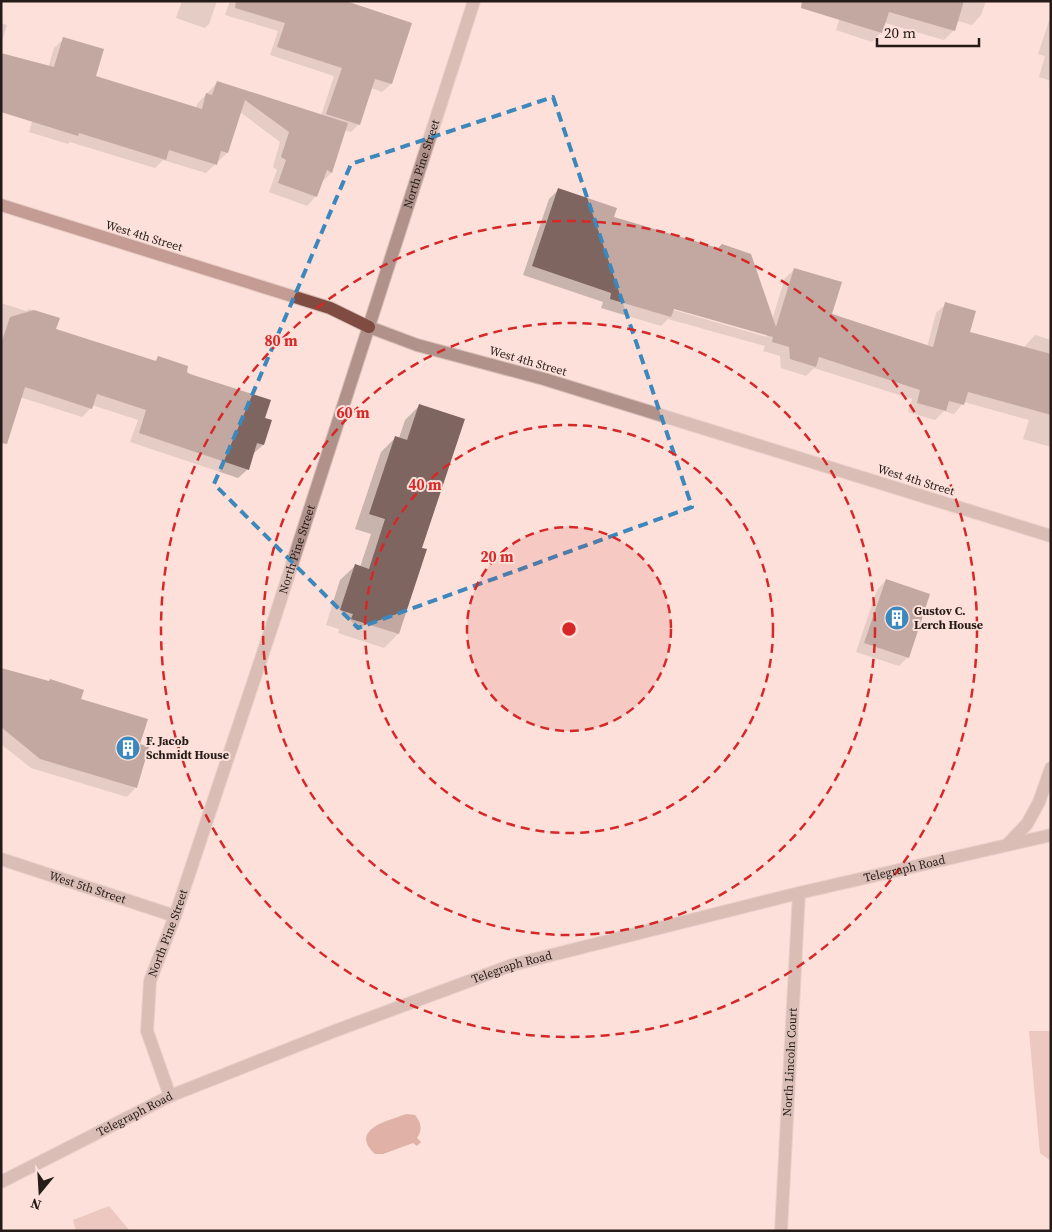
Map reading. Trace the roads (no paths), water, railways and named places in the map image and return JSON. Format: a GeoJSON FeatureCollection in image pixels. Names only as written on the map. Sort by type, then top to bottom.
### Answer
{"type":"FeatureCollection","features":[{"type":"Feature","properties":{"kind":"main road","name":"West 4th Street"},"geometry":{"type":"LineString","coordinates":[[1,205],[330,308],[369,327]]}},
{"type":"Feature","properties":{"kind":"street","name":"North Pine Street"},"geometry":{"type":"LineString","coordinates":[[170,1096],[147,1030],[150,982],[175,916],[278,608],[474,1]]}},
{"type":"Feature","properties":{"kind":"street","name":"West 4th Street"},"geometry":{"type":"LineString","coordinates":[[369,327],[417,345],[544,379],[1051,536]]}},
{"type":"Feature","properties":{"kind":"street"},"geometry":{"type":"LineString","coordinates":[[1007,845],[1028,824],[1039,802],[1051,768]]}},
{"type":"Feature","properties":{"kind":"street","name":"Telegraph Road"},"geometry":{"type":"LineString","coordinates":[[1,1182],[170,1096],[332,1032],[512,965],[799,893],[1051,835]]}},
{"type":"Feature","properties":{"kind":"street","name":"West 5th Street"},"geometry":{"type":"LineString","coordinates":[[1,859],[175,916]]}},
{"type":"Feature","properties":{"kind":"street","name":"North Lincoln Court"},"geometry":{"type":"LineString","coordinates":[[781,1231],[799,893]]}},
{"type":"Feature","properties":{"kind":"place","name":"Gustov C. Lerch House"},"geometry":{"type":"Point","coordinates":[897,618]}},
{"type":"Feature","properties":{"kind":"place","name":"F. Jacob Schmidt House"},"geometry":{"type":"Point","coordinates":[128,748]}}]}
